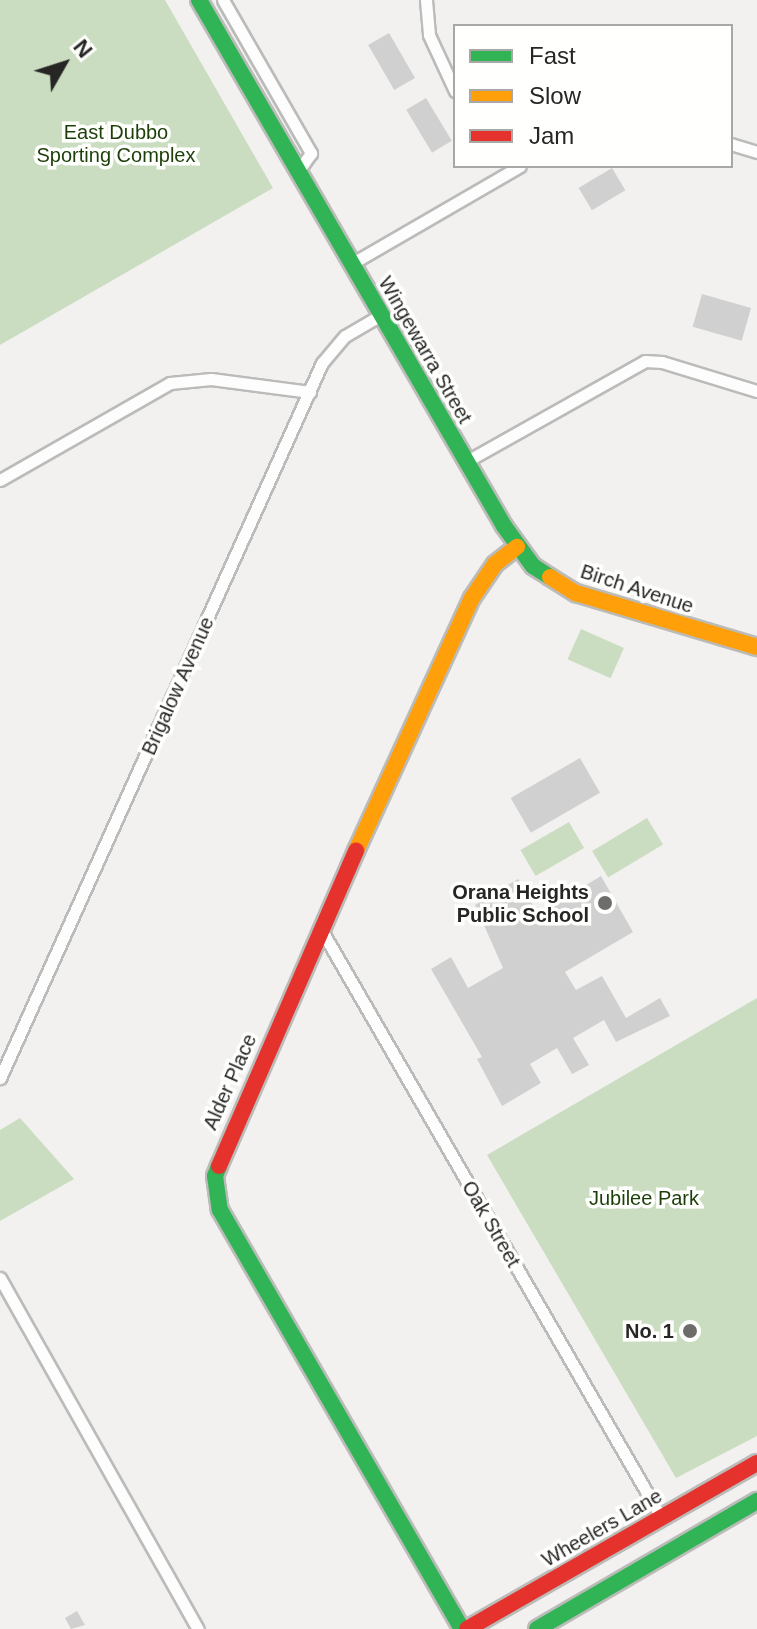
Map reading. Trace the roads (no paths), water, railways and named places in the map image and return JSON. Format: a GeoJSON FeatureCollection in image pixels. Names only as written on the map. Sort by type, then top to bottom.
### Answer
{"type":"FeatureCollection","features":[{"type":"Feature","properties":{"kind":"street","name":"Wingewarra Street"},"geometry":{"type":"LineString","coordinates":[[199,0],[517,547]]}},
{"type":"Feature","properties":{"kind":"street"},"geometry":{"type":"LineString","coordinates":[[223,0],[311,153],[297,173]]}},
{"type":"Feature","properties":{"kind":"street"},"geometry":{"type":"LineString","coordinates":[[426,0],[429,35],[453,87]]}},
{"type":"Feature","properties":{"kind":"street"},"geometry":{"type":"LineString","coordinates":[[733,145],[757,152]]}},
{"type":"Feature","properties":{"kind":"street"},"geometry":{"type":"LineString","coordinates":[[351,264],[500,171]]}},
{"type":"Feature","properties":{"kind":"street","name":"Brigalow Avenue"},"geometry":{"type":"LineString","coordinates":[[0,1078],[322,363],[345,336],[381,315]]}},
{"type":"Feature","properties":{"kind":"street"},"geometry":{"type":"LineString","coordinates":[[467,461],[645,361],[662,362],[757,391]]}},
{"type":"Feature","properties":{"kind":"street"},"geometry":{"type":"LineString","coordinates":[[0,480],[170,383],[211,379],[310,392]]}},
{"type":"Feature","properties":{"kind":"street","name":"Birch Avenue"},"geometry":{"type":"LineString","coordinates":[[517,547],[552,581],[576,593],[757,647]]}},
{"type":"Feature","properties":{"kind":"street","name":"Alder Place"},"geometry":{"type":"LineString","coordinates":[[464,1629],[220,1210],[216,1193],[218,1159],[481,580],[517,547]]}},
{"type":"Feature","properties":{"kind":"street","name":"Oak Street"},"geometry":{"type":"LineString","coordinates":[[322,931],[661,1517]]}},
{"type":"Feature","properties":{"kind":"street"},"geometry":{"type":"LineString","coordinates":[[0,1049],[8,1063]]}},
{"type":"Feature","properties":{"kind":"street"},"geometry":{"type":"LineString","coordinates":[[0,1278],[198,1629]]}},
{"type":"Feature","properties":{"kind":"street","name":"Wheelers Lane"},"geometry":{"type":"LineString","coordinates":[[464,1629],[757,1463]]}},
{"type":"Feature","properties":{"kind":"street"},"geometry":{"type":"LineString","coordinates":[[537,1629],[757,1501]]}},
{"type":"Feature","properties":{"kind":"place","name":"Orana Heights Public School"},"geometry":{"type":"Point","coordinates":[605,903]}},
{"type":"Feature","properties":{"kind":"place","name":"No. 1"},"geometry":{"type":"Point","coordinates":[690,1331]}},
{"type":"Feature","properties":{"kind":"park label","name":"East Dubbo Sporting Complex"},"geometry":{"type":"Point","coordinates":[116,144]}},
{"type":"Feature","properties":{"kind":"park label","name":"Jubilee Park"},"geometry":{"type":"Point","coordinates":[644,1198]}}]}
